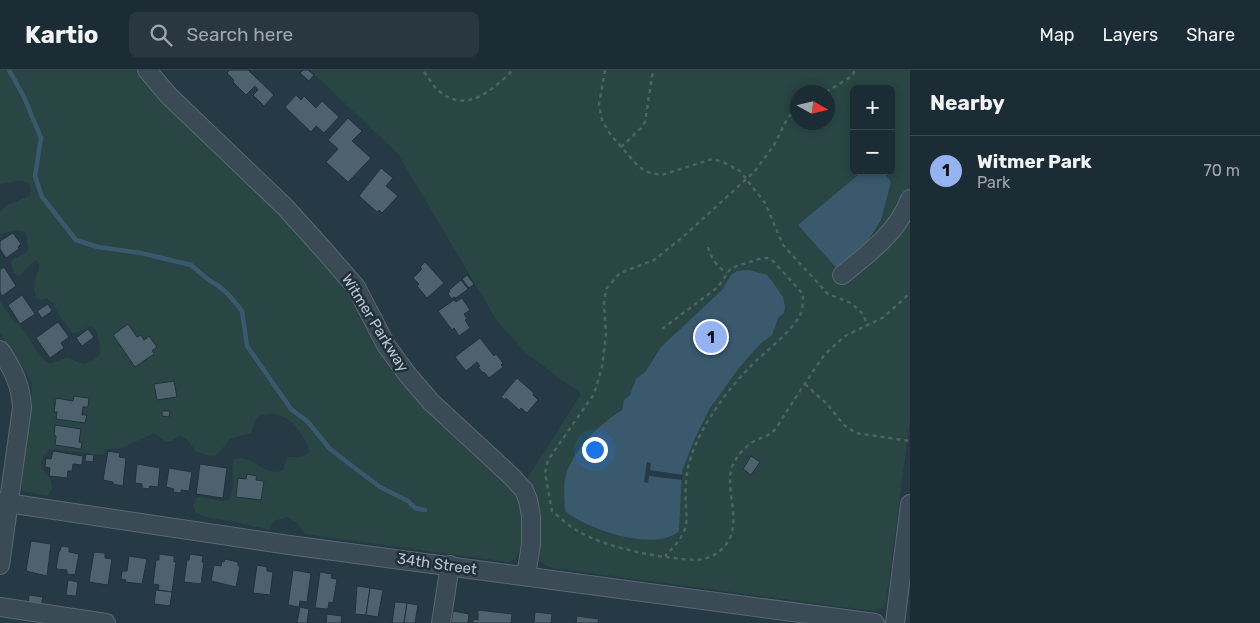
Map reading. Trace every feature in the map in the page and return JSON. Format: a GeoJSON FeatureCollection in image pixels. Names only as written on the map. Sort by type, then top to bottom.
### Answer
{"type":"FeatureCollection","features":[{"type":"Feature","properties":{"kind":"street","name":"Witmer Parkway"},"geometry":{"type":"LineString","coordinates":[[147,70],[168,95],[285,207],[322,248],[356,287],[386,345],[407,374],[431,402],[524,490],[531,516],[531,544],[526,576]]}},
{"type":"Feature","properties":{"kind":"street"},"geometry":{"type":"LineString","coordinates":[[842,275],[888,234],[910,199]]}},
{"type":"Feature","properties":{"kind":"street"},"geometry":{"type":"LineString","coordinates":[[0,350],[15,374],[21,395],[22,408],[5,503],[0,565]]}},
{"type":"Feature","properties":{"kind":"street","name":"34th Street"},"geometry":{"type":"LineString","coordinates":[[5,503],[290,545],[875,623]]}},
{"type":"Feature","properties":{"kind":"street"},"geometry":{"type":"LineString","coordinates":[[895,623],[910,504]]}},
{"type":"Feature","properties":{"kind":"street"},"geometry":{"type":"LineString","coordinates":[[441,623],[450,565]]}},
{"type":"Feature","properties":{"kind":"street"},"geometry":{"type":"LineString","coordinates":[[0,607],[106,623]]}},
{"type":"Feature","properties":{"kind":"path"},"geometry":{"type":"LineString","coordinates":[[424,72],[438,90],[446,96],[456,100],[468,100],[478,98],[491,90],[513,70]]}},
{"type":"Feature","properties":{"kind":"path"},"geometry":{"type":"LineString","coordinates":[[604,70],[599,105],[602,120],[610,134],[639,167],[650,173],[662,174],[712,159],[723,162],[740,171],[765,203],[783,245],[828,294],[851,304],[863,314],[867,325]]}},
{"type":"Feature","properties":{"kind":"path"},"geometry":{"type":"LineString","coordinates":[[621,147],[645,122],[653,70]]}},
{"type":"Feature","properties":{"kind":"path"},"geometry":{"type":"LineString","coordinates":[[835,86],[852,76],[855,70]]}},
{"type":"Feature","properties":{"kind":"path"},"geometry":{"type":"LineString","coordinates":[[790,116],[774,145],[747,179],[684,236],[654,260],[620,273],[606,289],[604,303],[606,334],[602,367],[594,394],[548,460],[545,473],[552,511],[576,530],[606,544],[685,560],[706,559],[718,553],[732,536],[734,524],[731,478],[732,468],[736,459],[753,442],[772,432],[824,354],[832,346],[846,336],[884,317],[910,293]]}},
{"type":"Feature","properties":{"kind":"path"},"geometry":{"type":"LineString","coordinates":[[708,247],[718,265],[727,273]]}},
{"type":"Feature","properties":{"kind":"path"},"geometry":{"type":"LineString","coordinates":[[662,329],[718,287],[727,273],[739,264],[768,258],[803,294],[799,317],[732,387],[707,424],[689,464],[686,484],[687,527],[678,543],[665,556]]}},
{"type":"Feature","properties":{"kind":"path"},"geometry":{"type":"LineString","coordinates":[[804,384],[828,405],[844,425],[856,433],[910,441]]}},
{"type":"Feature","properties":{"kind":"green space"},"geometry":{"type":"Polygon","coordinates":[[[0,70],[137,70],[161,99],[280,210],[347,286],[379,345],[504,478],[522,506],[524,526],[522,543],[516,559],[508,562],[305,534],[297,523],[288,517],[274,521],[269,530],[210,518],[196,513],[193,505],[197,497],[228,500],[233,488],[232,467],[235,459],[242,458],[265,469],[277,472],[283,470],[287,457],[308,454],[310,451],[299,431],[289,420],[276,414],[260,416],[251,433],[230,439],[217,455],[212,456],[196,452],[188,440],[180,435],[167,442],[154,433],[122,448],[106,449],[103,455],[50,449],[44,455],[41,463],[45,473],[51,480],[52,489],[47,496],[23,491],[21,488],[32,396],[31,382],[0,333],[0,301],[11,318],[24,330],[39,355],[46,362],[51,363],[70,358],[84,364],[93,361],[100,354],[97,335],[91,325],[72,333],[57,312],[54,304],[46,298],[41,300],[36,298],[34,281],[39,270],[37,260],[18,276],[14,273],[11,263],[13,259],[27,252],[26,233],[17,230],[0,234],[0,212],[7,205],[30,196],[31,189],[30,185],[22,181],[0,184],[0,70]]]}},
{"type":"Feature","properties":{"kind":"green space"},"geometry":{"type":"Polygon","coordinates":[[[310,70],[910,70],[910,420],[886,601],[883,608],[875,611],[553,568],[543,564],[539,559],[537,519],[532,483],[527,479],[581,394],[526,353],[497,321],[398,154],[310,70]]]}},
{"type":"Feature","properties":{"kind":"water"},"geometry":{"type":"Polygon","coordinates":[[[858,175],[886,175],[891,182],[881,220],[869,239],[874,243],[840,272],[798,225],[858,175]]]}},
{"type":"Feature","properties":{"kind":"water"},"geometry":{"type":"Polygon","coordinates":[[[749,270],[767,275],[772,281],[783,297],[784,313],[778,318],[772,335],[760,344],[739,368],[710,408],[695,438],[682,471],[679,531],[668,537],[654,540],[638,539],[604,531],[575,518],[565,511],[565,479],[573,459],[580,449],[595,431],[622,410],[624,400],[630,395],[636,379],[646,371],[661,347],[722,290],[731,275],[737,271],[749,270]]]}},
{"type":"Feature","properties":{"kind":"pier"},"geometry":{"type":"Polygon","coordinates":[[[647,462],[651,463],[650,470],[683,475],[682,480],[649,476],[648,483],[644,482],[647,462]]]}},
{"type":"Feature","properties":{"kind":"building"},"geometry":{"type":"Polygon","coordinates":[[[230,70],[248,70],[274,95],[264,106],[253,95],[258,90],[255,86],[246,95],[227,73],[230,70]]]}},
{"type":"Feature","properties":{"kind":"building"},"geometry":{"type":"Polygon","coordinates":[[[303,70],[308,70],[314,75],[309,81],[300,73],[303,70]]]}},
{"type":"Feature","properties":{"kind":"building"},"geometry":{"type":"Polygon","coordinates":[[[296,95],[301,100],[304,96],[316,108],[322,101],[339,117],[324,133],[316,126],[311,132],[285,107],[296,95]]]}},
{"type":"Feature","properties":{"kind":"building"},"geometry":{"type":"Polygon","coordinates":[[[348,118],[362,131],[352,141],[371,158],[348,182],[326,162],[338,149],[328,140],[348,118]]]}},
{"type":"Feature","properties":{"kind":"building"},"geometry":{"type":"Polygon","coordinates":[[[381,168],[393,178],[386,186],[398,196],[382,213],[379,210],[377,212],[359,196],[381,168]]]}},
{"type":"Feature","properties":{"kind":"building"},"geometry":{"type":"Polygon","coordinates":[[[13,233],[21,244],[18,247],[19,249],[6,258],[0,249],[0,241],[13,233]]]}},
{"type":"Feature","properties":{"kind":"building"},"geometry":{"type":"Polygon","coordinates":[[[425,262],[444,283],[427,298],[413,278],[422,269],[420,267],[425,262]]]}},
{"type":"Feature","properties":{"kind":"building"},"geometry":{"type":"Polygon","coordinates":[[[4,267],[16,286],[2,296],[0,292],[0,270],[4,267]]]}},
{"type":"Feature","properties":{"kind":"building"},"geometry":{"type":"Polygon","coordinates":[[[467,275],[474,284],[469,288],[462,279],[467,275]]]}},
{"type":"Feature","properties":{"kind":"building"},"geometry":{"type":"Polygon","coordinates":[[[461,280],[468,289],[452,299],[448,294],[449,290],[461,280]]]}},
{"type":"Feature","properties":{"kind":"building"},"geometry":{"type":"Polygon","coordinates":[[[22,295],[35,314],[20,324],[8,305],[22,295]]]}},
{"type":"Feature","properties":{"kind":"building"},"geometry":{"type":"Polygon","coordinates":[[[462,298],[470,310],[464,314],[470,328],[459,336],[454,328],[452,330],[438,311],[454,300],[456,302],[462,298]]]}},
{"type":"Feature","properties":{"kind":"building"},"geometry":{"type":"Polygon","coordinates":[[[48,304],[52,311],[42,318],[37,311],[48,304]]]}},
{"type":"Feature","properties":{"kind":"building"},"geometry":{"type":"Polygon","coordinates":[[[58,322],[69,337],[61,343],[64,348],[50,358],[36,338],[58,322]]]}},
{"type":"Feature","properties":{"kind":"building"},"geometry":{"type":"Polygon","coordinates":[[[128,324],[137,337],[141,335],[144,340],[149,336],[157,347],[152,351],[154,354],[135,367],[113,335],[128,324]]]}},
{"type":"Feature","properties":{"kind":"building"},"geometry":{"type":"Polygon","coordinates":[[[88,329],[94,337],[82,346],[76,338],[88,329]]]}},
{"type":"Feature","properties":{"kind":"building"},"geometry":{"type":"Polygon","coordinates":[[[480,338],[494,356],[496,354],[503,363],[501,365],[503,367],[489,378],[478,367],[480,366],[477,362],[466,371],[455,357],[480,338]]]}},
{"type":"Feature","properties":{"kind":"building"},"geometry":{"type":"Polygon","coordinates":[[[517,378],[534,393],[533,395],[538,400],[527,413],[521,408],[519,410],[506,398],[505,400],[501,397],[517,378]]]}},
{"type":"Feature","properties":{"kind":"building"},"geometry":{"type":"Polygon","coordinates":[[[174,381],[177,397],[157,400],[154,384],[174,381]]]}},
{"type":"Feature","properties":{"kind":"building"},"geometry":{"type":"Polygon","coordinates":[[[74,396],[89,398],[88,407],[83,407],[82,415],[87,415],[85,423],[56,419],[57,412],[54,412],[56,398],[73,401],[74,396]]]}},
{"type":"Feature","properties":{"kind":"building"},"geometry":{"type":"Polygon","coordinates":[[[162,411],[170,411],[169,417],[162,416],[162,411]]]}},
{"type":"Feature","properties":{"kind":"building"},"geometry":{"type":"Polygon","coordinates":[[[55,425],[81,429],[79,442],[82,443],[81,449],[55,445],[55,425]]]}},
{"type":"Feature","properties":{"kind":"building"},"geometry":{"type":"Polygon","coordinates":[[[53,451],[83,456],[82,465],[73,464],[72,471],[68,471],[67,478],[49,476],[50,468],[45,467],[46,458],[51,459],[53,451]]]}},
{"type":"Feature","properties":{"kind":"building"},"geometry":{"type":"Polygon","coordinates":[[[108,451],[120,453],[119,457],[126,458],[123,486],[103,480],[108,451]]]}},
{"type":"Feature","properties":{"kind":"building"},"geometry":{"type":"Polygon","coordinates":[[[86,454],[94,455],[93,462],[85,461],[86,454]]]}},
{"type":"Feature","properties":{"kind":"building"},"geometry":{"type":"Polygon","coordinates":[[[751,456],[760,462],[751,475],[743,469],[751,456]]]}},
{"type":"Feature","properties":{"kind":"building"},"geometry":{"type":"Polygon","coordinates":[[[137,464],[160,468],[158,487],[142,488],[142,484],[135,483],[137,464]]]}},
{"type":"Feature","properties":{"kind":"building"},"geometry":{"type":"Polygon","coordinates":[[[200,464],[227,468],[223,498],[196,494],[200,464]]]}},
{"type":"Feature","properties":{"kind":"building"},"geometry":{"type":"Polygon","coordinates":[[[169,468],[192,472],[189,491],[173,492],[174,489],[166,487],[169,468]]]}},
{"type":"Feature","properties":{"kind":"building"},"geometry":{"type":"Polygon","coordinates":[[[247,474],[257,476],[256,480],[264,481],[261,500],[236,497],[238,478],[246,479],[247,474]]]}},
{"type":"Feature","properties":{"kind":"building"},"geometry":{"type":"Polygon","coordinates":[[[31,541],[51,544],[47,576],[26,571],[31,541]]]}},
{"type":"Feature","properties":{"kind":"building"},"geometry":{"type":"Polygon","coordinates":[[[61,546],[69,547],[69,552],[79,554],[75,575],[67,574],[67,570],[56,569],[61,546]]]}},
{"type":"Feature","properties":{"kind":"building"},"geometry":{"type":"Polygon","coordinates":[[[94,552],[105,553],[105,558],[112,559],[108,585],[89,582],[94,552]]]}},
{"type":"Feature","properties":{"kind":"building"},"geometry":{"type":"Polygon","coordinates":[[[159,554],[174,556],[174,562],[176,562],[172,592],[158,590],[159,585],[153,584],[156,560],[159,560],[159,554]]]}},
{"type":"Feature","properties":{"kind":"building"},"geometry":{"type":"Polygon","coordinates":[[[190,554],[203,556],[201,584],[184,582],[187,560],[189,560],[190,554]]]}},
{"type":"Feature","properties":{"kind":"building"},"geometry":{"type":"Polygon","coordinates":[[[129,556],[147,559],[142,584],[125,582],[126,580],[121,579],[122,571],[127,571],[129,556]]]}},
{"type":"Feature","properties":{"kind":"building"},"geometry":{"type":"Polygon","coordinates":[[[225,559],[238,562],[238,566],[240,566],[236,587],[211,581],[214,565],[221,566],[222,561],[224,562],[225,559]]]}},
{"type":"Feature","properties":{"kind":"building"},"geometry":{"type":"Polygon","coordinates":[[[257,565],[267,567],[267,571],[273,572],[270,595],[253,593],[257,565]]]}},
{"type":"Feature","properties":{"kind":"building"},"geometry":{"type":"Polygon","coordinates":[[[293,570],[311,573],[307,602],[300,601],[299,607],[288,605],[293,570]]]}},
{"type":"Feature","properties":{"kind":"building"},"geometry":{"type":"Polygon","coordinates":[[[320,572],[332,574],[331,578],[337,579],[333,603],[329,602],[328,609],[315,608],[320,572]]]}},
{"type":"Feature","properties":{"kind":"building"},"geometry":{"type":"Polygon","coordinates":[[[68,580],[78,582],[76,596],[66,595],[68,580]]]}},
{"type":"Feature","properties":{"kind":"building"},"geometry":{"type":"Polygon","coordinates":[[[357,586],[370,588],[366,615],[355,614],[357,586]]]}},
{"type":"Feature","properties":{"kind":"building"},"geometry":{"type":"Polygon","coordinates":[[[370,588],[383,590],[378,617],[366,615],[370,588]]]}},
{"type":"Feature","properties":{"kind":"building"},"geometry":{"type":"Polygon","coordinates":[[[156,590],[172,592],[170,606],[154,604],[156,590]]]}},
{"type":"Feature","properties":{"kind":"building"},"geometry":{"type":"Polygon","coordinates":[[[29,595],[43,597],[41,607],[28,605],[29,595]]]}},
{"type":"Feature","properties":{"kind":"building"},"geometry":{"type":"Polygon","coordinates":[[[395,602],[407,603],[404,623],[392,623],[395,602]]]}},
{"type":"Feature","properties":{"kind":"building"},"geometry":{"type":"Polygon","coordinates":[[[407,603],[418,605],[415,623],[404,623],[407,603]]]}},
{"type":"Feature","properties":{"kind":"building"},"geometry":{"type":"Polygon","coordinates":[[[300,607],[309,609],[307,623],[297,623],[300,607]]]}},
{"type":"Feature","properties":{"kind":"building"},"geometry":{"type":"Polygon","coordinates":[[[478,610],[512,614],[511,623],[473,623],[473,619],[478,620],[478,610]]]}},
{"type":"Feature","properties":{"kind":"building"},"geometry":{"type":"Polygon","coordinates":[[[453,611],[469,614],[468,623],[451,623],[453,611]]]}},
{"type":"Feature","properties":{"kind":"building"},"geometry":{"type":"Polygon","coordinates":[[[535,612],[552,614],[551,623],[534,623],[535,612]]]}},
{"type":"Feature","properties":{"kind":"building"},"geometry":{"type":"Polygon","coordinates":[[[327,614],[342,616],[341,623],[326,623],[327,614]]]}},
{"type":"Feature","properties":{"kind":"building"},"geometry":{"type":"Polygon","coordinates":[[[577,616],[599,619],[598,623],[576,623],[577,616]]]}},
{"type":"Feature","properties":{"kind":"waterway"},"geometry":{"type":"LineString","coordinates":[[9,70],[24,97],[41,138],[35,176],[42,197],[76,240],[98,247],[141,253],[191,265],[216,284],[228,294],[242,311],[247,346],[291,409],[308,422],[330,449],[360,472],[380,487],[408,501],[415,508],[425,510]]}},
{"type":"Feature","properties":{"kind":"place","name":"Witmer Park"},"geometry":{"type":"Point","coordinates":[711,337]}}]}
